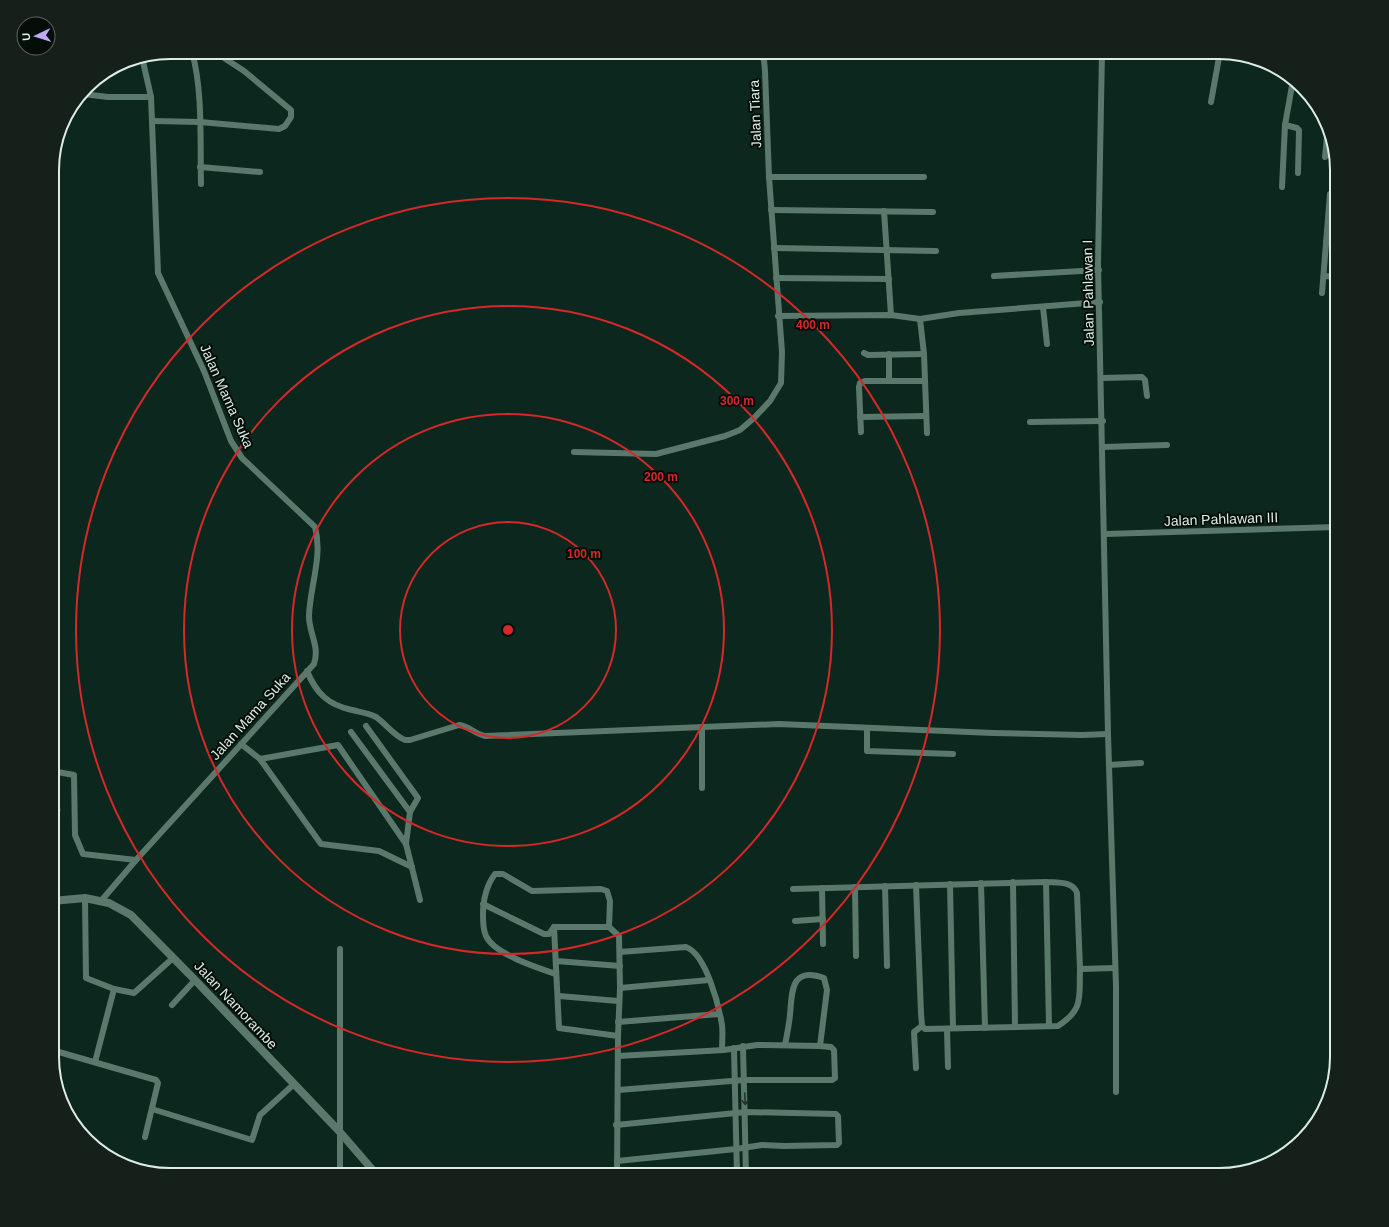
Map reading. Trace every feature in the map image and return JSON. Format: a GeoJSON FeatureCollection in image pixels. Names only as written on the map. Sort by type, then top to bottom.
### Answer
{"type":"FeatureCollection","features":[{"type":"Feature","properties":{"kind":"main road","name":"Jalan Namorambe"},"geometry":{"type":"LineString","coordinates":[[59,900],[85,898],[101,901],[125,910],[195,980],[338,1131],[371,1168]]}},
{"type":"Feature","properties":{"kind":"street"},"geometry":{"type":"LineString","coordinates":[[193,59],[197,83],[200,122],[200,184]]}},
{"type":"Feature","properties":{"kind":"street"},"geometry":{"type":"LineString","coordinates":[[153,121],[200,122],[279,129],[285,126],[291,117],[290,110],[244,71],[226,59]]}},
{"type":"Feature","properties":{"kind":"street","name":"Jalan Tiara"},"geometry":{"type":"LineString","coordinates":[[574,452],[656,454],[725,436],[740,430],[770,401],[781,383],[782,352],[778,316],[771,210],[763,59]]}},
{"type":"Feature","properties":{"kind":"street","name":"Jalan Pahlawan I"},"geometry":{"type":"LineString","coordinates":[[1102,59],[1099,270],[1108,734],[1115,968],[1116,1092]]}},
{"type":"Feature","properties":{"kind":"street"},"geometry":{"type":"LineString","coordinates":[[1211,102],[1219,59]]}},
{"type":"Feature","properties":{"kind":"street","name":"Jalan Mama Suka"},"geometry":{"type":"LineString","coordinates":[[101,901],[136,860],[314,664],[317,654],[309,617],[319,541],[315,527],[242,458],[231,441],[204,371],[158,273],[153,121],[151,97],[143,62]]}},
{"type":"Feature","properties":{"kind":"street"},"geometry":{"type":"LineString","coordinates":[[1282,187],[1285,125],[1292,86]]}},
{"type":"Feature","properties":{"kind":"street"},"geometry":{"type":"LineString","coordinates":[[89,95],[108,97],[151,97]]}},
{"type":"Feature","properties":{"kind":"street"},"geometry":{"type":"LineString","coordinates":[[1285,125],[1297,128],[1299,130],[1298,173]]}},
{"type":"Feature","properties":{"kind":"street"},"geometry":{"type":"LineString","coordinates":[[1325,157],[1326,143]]}},
{"type":"Feature","properties":{"kind":"street"},"geometry":{"type":"LineString","coordinates":[[200,167],[260,172]]}},
{"type":"Feature","properties":{"kind":"street"},"geometry":{"type":"LineString","coordinates":[[769,178],[924,177]]}},
{"type":"Feature","properties":{"kind":"street"},"geometry":{"type":"LineString","coordinates":[[1322,292],[1330,194]]}},
{"type":"Feature","properties":{"kind":"street"},"geometry":{"type":"LineString","coordinates":[[771,210],[933,212]]}},
{"type":"Feature","properties":{"kind":"street"},"geometry":{"type":"LineString","coordinates":[[884,211],[891,315]]}},
{"type":"Feature","properties":{"kind":"street"},"geometry":{"type":"LineString","coordinates":[[1326,242],[1330,242]]}},
{"type":"Feature","properties":{"kind":"street"},"geometry":{"type":"LineString","coordinates":[[774,248],[886,248],[936,251]]}},
{"type":"Feature","properties":{"kind":"street"},"geometry":{"type":"LineString","coordinates":[[994,276],[1099,270]]}},
{"type":"Feature","properties":{"kind":"street"},"geometry":{"type":"LineString","coordinates":[[1324,276],[1330,277]]}},
{"type":"Feature","properties":{"kind":"street"},"geometry":{"type":"LineString","coordinates":[[776,278],[889,279]]}},
{"type":"Feature","properties":{"kind":"street"},"geometry":{"type":"LineString","coordinates":[[778,316],[891,315],[920,319],[959,313],[1100,302]]}},
{"type":"Feature","properties":{"kind":"street"},"geometry":{"type":"LineString","coordinates":[[1043,307],[1047,344]]}},
{"type":"Feature","properties":{"kind":"street"},"geometry":{"type":"LineString","coordinates":[[920,319],[924,354],[927,433]]}},
{"type":"Feature","properties":{"kind":"street"},"geometry":{"type":"LineString","coordinates":[[864,353],[868,355],[924,354]]}},
{"type":"Feature","properties":{"kind":"street"},"geometry":{"type":"LineString","coordinates":[[889,354],[889,380]]}},
{"type":"Feature","properties":{"kind":"street"},"geometry":{"type":"LineString","coordinates":[[1102,378],[1142,377],[1145,380],[1147,396]]}},
{"type":"Feature","properties":{"kind":"street"},"geometry":{"type":"LineString","coordinates":[[861,432],[860,383],[865,381],[889,380],[925,381]]}},
{"type":"Feature","properties":{"kind":"street"},"geometry":{"type":"LineString","coordinates":[[860,417],[926,416]]}},
{"type":"Feature","properties":{"kind":"street"},"geometry":{"type":"LineString","coordinates":[[1030,422],[1103,421]]}},
{"type":"Feature","properties":{"kind":"street"},"geometry":{"type":"LineString","coordinates":[[1103,447],[1167,446]]}},
{"type":"Feature","properties":{"kind":"street","name":"Jalan Pahlawan III"},"geometry":{"type":"LineString","coordinates":[[1105,534],[1330,527]]}},
{"type":"Feature","properties":{"kind":"street"},"geometry":{"type":"LineString","coordinates":[[307,671],[312,684],[330,703],[343,708],[369,714],[405,740],[410,740],[459,725],[465,725],[479,735],[485,736],[779,724],[1082,735],[1108,734]]}},
{"type":"Feature","properties":{"kind":"street"},"geometry":{"type":"LineString","coordinates":[[366,726],[418,798],[410,812],[406,844]]}},
{"type":"Feature","properties":{"kind":"street"},"geometry":{"type":"LineString","coordinates":[[702,727],[702,788]]}},
{"type":"Feature","properties":{"kind":"street"},"geometry":{"type":"LineString","coordinates":[[868,728],[867,751],[953,754]]}},
{"type":"Feature","properties":{"kind":"street"},"geometry":{"type":"LineString","coordinates":[[351,732],[410,812]]}},
{"type":"Feature","properties":{"kind":"street"},"geometry":{"type":"LineString","coordinates":[[241,744],[260,759],[321,844],[379,851],[412,868]]}},
{"type":"Feature","properties":{"kind":"street"},"geometry":{"type":"LineString","coordinates":[[260,759],[338,745],[406,844],[420,900]]}},
{"type":"Feature","properties":{"kind":"street"},"geometry":{"type":"LineString","coordinates":[[1109,765],[1141,763]]}},
{"type":"Feature","properties":{"kind":"street"},"geometry":{"type":"LineString","coordinates":[[59,772],[74,775],[75,835],[82,854],[136,860]]}},
{"type":"Feature","properties":{"kind":"street"},"geometry":{"type":"LineString","coordinates":[[556,974],[521,962],[494,946],[488,940],[484,932],[483,904],[487,889],[494,875],[497,873],[503,874],[532,891],[600,889],[608,893],[610,901],[609,927]]}},
{"type":"Feature","properties":{"kind":"street"},"geometry":{"type":"LineString","coordinates":[[1013,882],[1015,1027]]}},
{"type":"Feature","properties":{"kind":"street"},"geometry":{"type":"LineString","coordinates":[[793,888],[1013,882],[1046,882],[1070,884],[1075,887],[1078,894],[1080,970],[1079,1005],[1071,1017],[1058,1026],[925,1029],[922,1026]]}},
{"type":"Feature","properties":{"kind":"street"},"geometry":{"type":"LineString","coordinates":[[1046,882],[1049,1026]]}},
{"type":"Feature","properties":{"kind":"street"},"geometry":{"type":"LineString","coordinates":[[981,883],[984,1028]]}},
{"type":"Feature","properties":{"kind":"street"},"geometry":{"type":"LineString","coordinates":[[948,1067],[950,1028],[950,884]]}},
{"type":"Feature","properties":{"kind":"street"},"geometry":{"type":"LineString","coordinates":[[916,885],[922,1026]]}},
{"type":"Feature","properties":{"kind":"street"},"geometry":{"type":"LineString","coordinates":[[884,886],[887,966]]}},
{"type":"Feature","properties":{"kind":"street"},"geometry":{"type":"LineString","coordinates":[[855,887],[856,956]]}},
{"type":"Feature","properties":{"kind":"street"},"geometry":{"type":"LineString","coordinates":[[822,888],[823,944]]}},
{"type":"Feature","properties":{"kind":"street"},"geometry":{"type":"LineString","coordinates":[[85,898],[87,939],[85,977],[114,989],[134,993],[173,958]]}},
{"type":"Feature","properties":{"kind":"street"},"geometry":{"type":"LineString","coordinates":[[483,904],[544,934],[549,934],[554,927]]}},
{"type":"Feature","properties":{"kind":"street"},"geometry":{"type":"LineString","coordinates":[[795,921],[823,919]]}},
{"type":"Feature","properties":{"kind":"street"},"geometry":{"type":"LineString","coordinates":[[554,927],[609,927],[619,936],[620,988],[618,1001],[618,1090],[616,1125],[617,1168]]}},
{"type":"Feature","properties":{"kind":"street"},"geometry":{"type":"LineString","coordinates":[[554,927],[556,992],[559,996],[560,1028],[618,1036]]}},
{"type":"Feature","properties":{"kind":"street"},"geometry":{"type":"LineString","coordinates":[[620,952],[686,947],[698,957],[709,980],[719,1014],[722,1026],[722,1050]]}},
{"type":"Feature","properties":{"kind":"street"},"geometry":{"type":"LineString","coordinates":[[340,949],[338,1131],[340,1168]]}},
{"type":"Feature","properties":{"kind":"street"},"geometry":{"type":"LineString","coordinates":[[556,961],[620,966]]}},
{"type":"Feature","properties":{"kind":"street"},"geometry":{"type":"LineString","coordinates":[[1080,970],[1115,968]]}},
{"type":"Feature","properties":{"kind":"street"},"geometry":{"type":"LineString","coordinates":[[785,1045],[789,1025],[792,989],[795,981],[803,976],[816,975],[824,978],[826,990],[820,1046]]}},
{"type":"Feature","properties":{"kind":"street"},"geometry":{"type":"LineString","coordinates":[[172,1005],[195,980]]}},
{"type":"Feature","properties":{"kind":"street"},"geometry":{"type":"LineString","coordinates":[[620,988],[709,980]]}},
{"type":"Feature","properties":{"kind":"street"},"geometry":{"type":"LineString","coordinates":[[94,1062],[114,989]]}},
{"type":"Feature","properties":{"kind":"street"},"geometry":{"type":"LineString","coordinates":[[559,996],[618,1001]]}},
{"type":"Feature","properties":{"kind":"street"},"geometry":{"type":"LineString","coordinates":[[618,1022],[719,1014]]}},
{"type":"Feature","properties":{"kind":"street"},"geometry":{"type":"LineString","coordinates":[[916,1068],[914,1032],[922,1026]]}},
{"type":"Feature","properties":{"kind":"street"},"geometry":{"type":"LineString","coordinates":[[618,1056],[722,1050],[743,1046],[820,1046],[831,1047],[834,1050],[836,1073],[835,1078],[832,1080],[734,1080],[618,1090]]}},
{"type":"Feature","properties":{"kind":"street"},"geometry":{"type":"LineString","coordinates":[[743,1046],[746,1112],[746,1168]]}},
{"type":"Feature","properties":{"kind":"street"},"geometry":{"type":"LineString","coordinates":[[734,1048],[737,1168]]}},
{"type":"Feature","properties":{"kind":"street"},"geometry":{"type":"LineString","coordinates":[[59,1052],[156,1080],[158,1083],[145,1137]]}},
{"type":"Feature","properties":{"kind":"street"},"geometry":{"type":"LineString","coordinates":[[152,1109],[252,1140],[260,1115],[293,1085]]}},
{"type":"Feature","properties":{"kind":"street"},"geometry":{"type":"LineString","coordinates":[[616,1125],[746,1112],[836,1114],[838,1116],[839,1143],[833,1146],[762,1145],[736,1150],[617,1161]]}}]}
